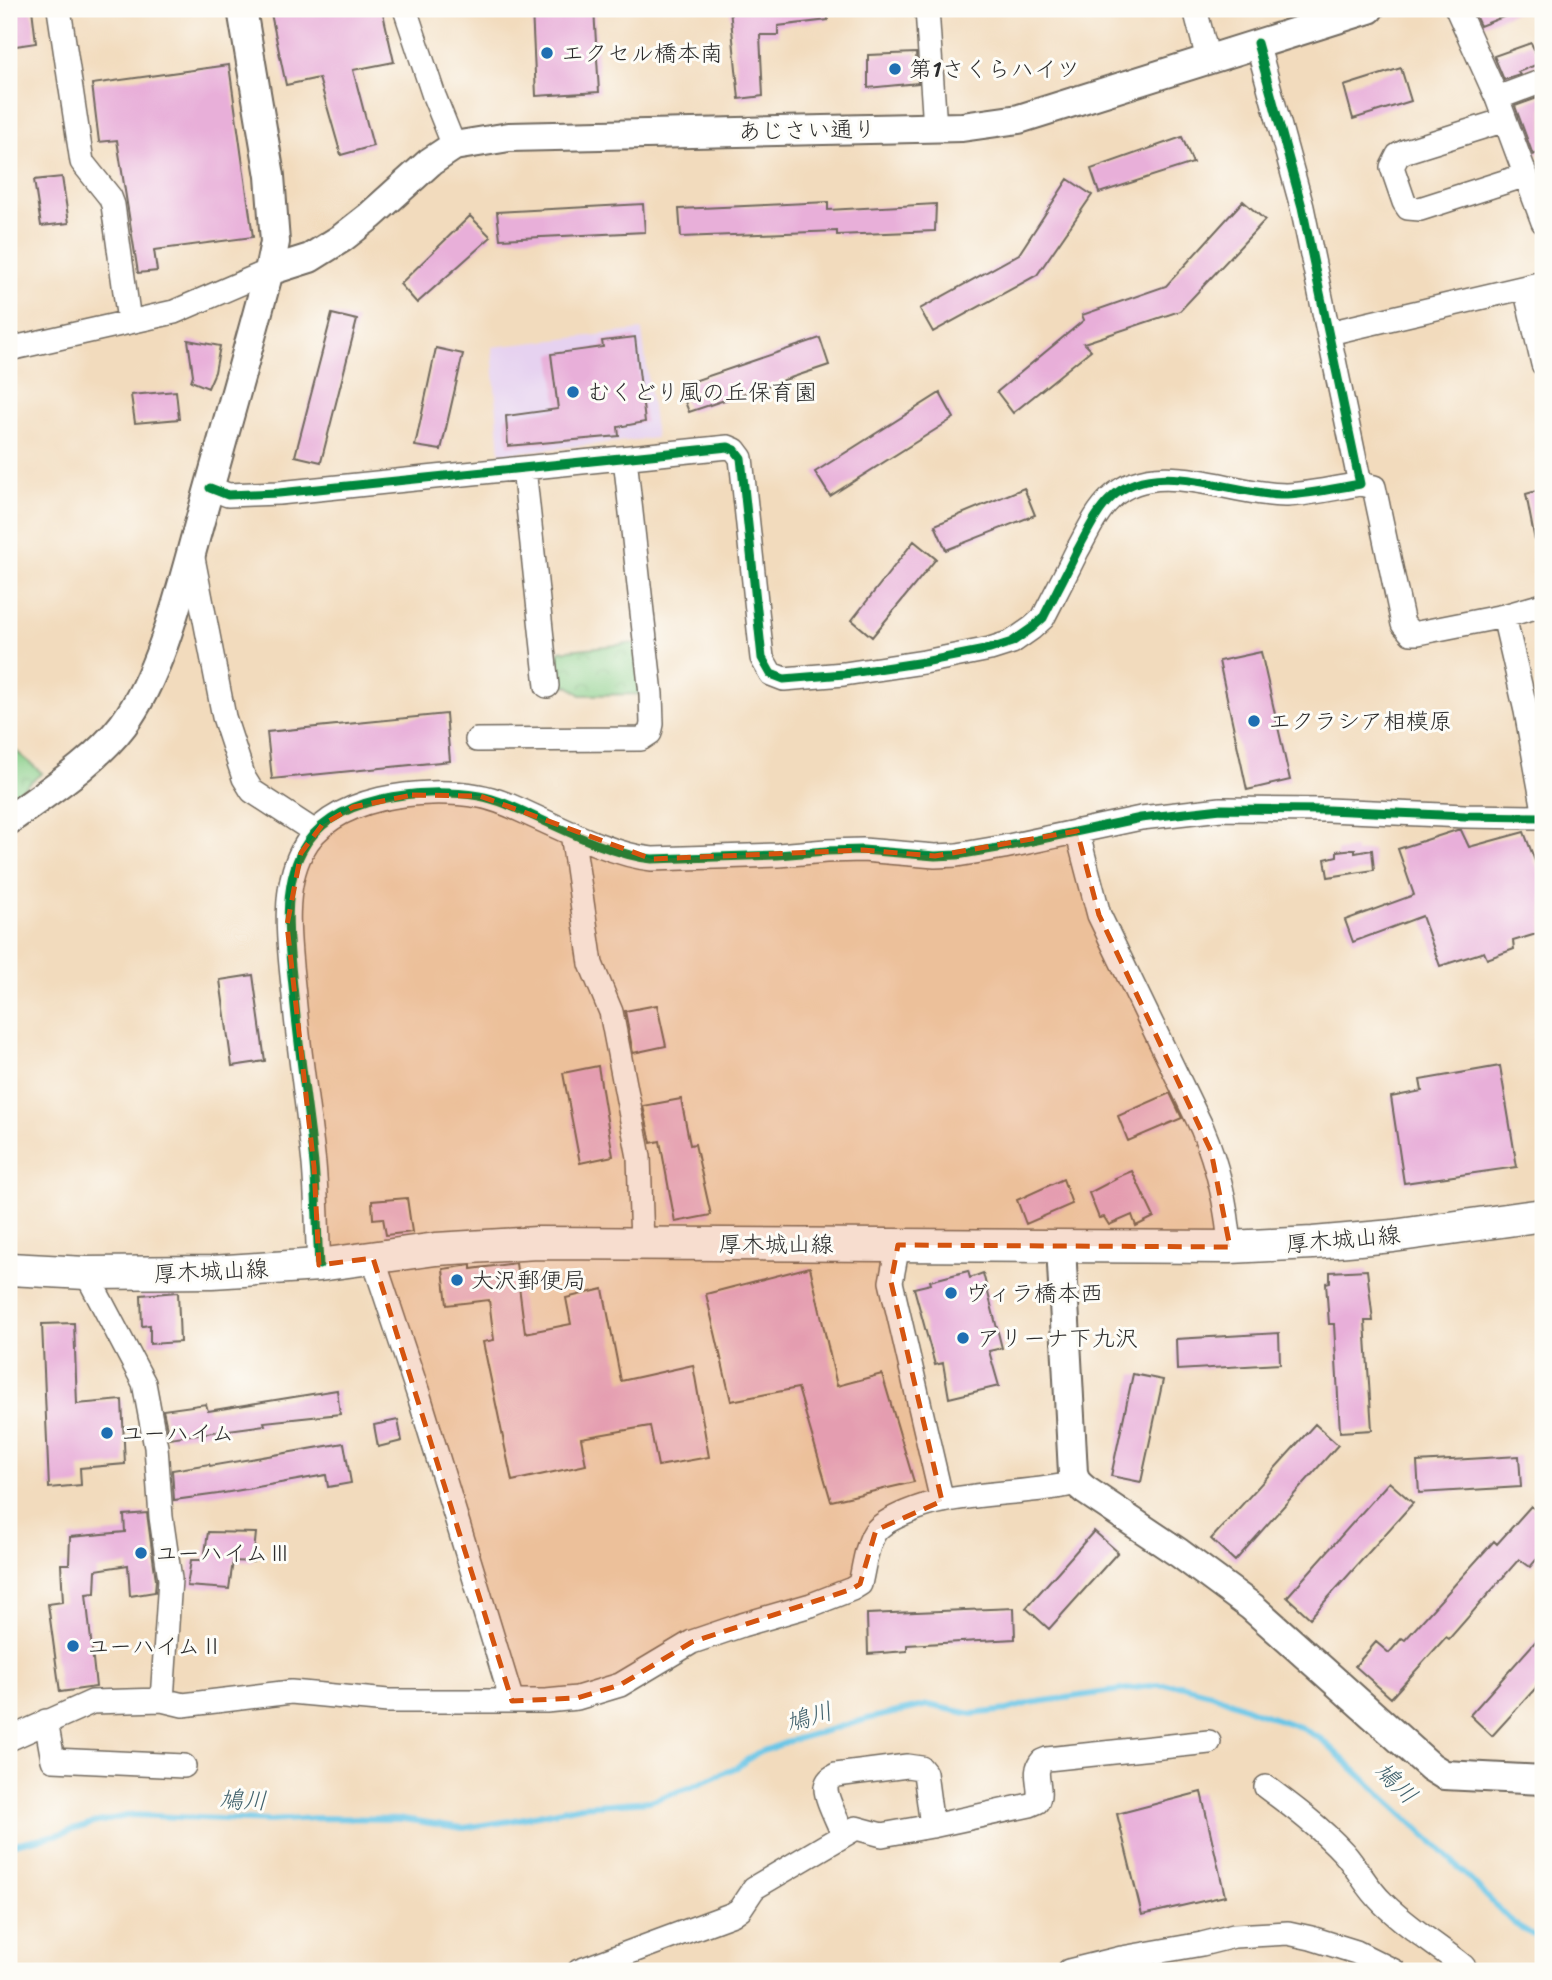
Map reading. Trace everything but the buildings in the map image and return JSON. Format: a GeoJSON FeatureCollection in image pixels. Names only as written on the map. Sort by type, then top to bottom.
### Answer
{"type":"FeatureCollection","features":[{"type":"Feature","properties":{"kind":"main road","name":"厚木城山線"},"geometry":{"type":"LineString","coordinates":[[9,1269],[181,1274],[318,1265],[467,1247],[537,1243],[1230,1247],[1381,1237],[1543,1215]]}},
{"type":"Feature","properties":{"kind":"street"},"geometry":{"type":"LineString","coordinates":[[59,9],[82,162],[110,197],[113,205],[129,321]]}},
{"type":"Feature","properties":{"kind":"street"},"geometry":{"type":"LineString","coordinates":[[9,820],[102,750],[124,724],[159,656],[192,550],[270,271],[275,242],[270,176],[242,9]]}},
{"type":"Feature","properties":{"kind":"street"},"geometry":{"type":"LineString","coordinates":[[405,9],[454,146]]}},
{"type":"Feature","properties":{"kind":"street"},"geometry":{"type":"LineString","coordinates":[[927,9],[935,128]]}},
{"type":"Feature","properties":{"kind":"street"},"geometry":{"type":"LineString","coordinates":[[1195,9],[1208,59]]}},
{"type":"Feature","properties":{"kind":"street","name":"あじさい通り"},"geometry":{"type":"LineString","coordinates":[[270,271],[310,258],[342,237],[370,216],[430,162],[454,146],[509,137],[935,128],[1019,119],[1369,9]]}},
{"type":"Feature","properties":{"kind":"street"},"geometry":{"type":"LineString","coordinates":[[1457,9],[1506,120],[1543,222]]}},
{"type":"Feature","properties":{"kind":"street"},"geometry":{"type":"LineString","coordinates":[[1257,43],[1301,207],[1360,484]]}},
{"type":"Feature","properties":{"kind":"street"},"geometry":{"type":"LineString","coordinates":[[1497,98],[1543,81]]}},
{"type":"Feature","properties":{"kind":"street"},"geometry":{"type":"LineString","coordinates":[[1506,120],[1398,155],[1392,167],[1404,202],[1408,208],[1420,209],[1525,175]]}},
{"type":"Feature","properties":{"kind":"street"},"geometry":{"type":"LineString","coordinates":[[9,349],[174,312],[270,271]]}},
{"type":"Feature","properties":{"kind":"street"},"geometry":{"type":"LineString","coordinates":[[1329,333],[1534,286],[1543,364]]}},
{"type":"Feature","properties":{"kind":"street"},"geometry":{"type":"LineString","coordinates":[[209,488],[228,495],[279,493],[728,447],[736,450],[741,458],[762,658],[771,674],[784,679],[844,674],[924,662],[1012,642],[1043,618],[1103,507],[1116,493],[1143,481],[1182,479],[1285,495],[1360,484],[1374,487],[1403,624],[1411,633],[1504,616],[1543,604]]}},
{"type":"Feature","properties":{"kind":"street"},"geometry":{"type":"LineString","coordinates":[[477,740],[641,739],[649,733],[652,724],[651,694],[625,458]]}},
{"type":"Feature","properties":{"kind":"street"},"geometry":{"type":"LineString","coordinates":[[524,468],[547,686]]}},
{"type":"Feature","properties":{"kind":"street"},"geometry":{"type":"LineString","coordinates":[[192,550],[225,717],[244,778],[252,791],[315,832]]}},
{"type":"Feature","properties":{"kind":"street"},"geometry":{"type":"LineString","coordinates":[[1504,616],[1526,710],[1543,805]]}},
{"type":"Feature","properties":{"kind":"street"},"geometry":{"type":"LineString","coordinates":[[318,1265],[314,1167],[287,925],[296,869],[301,853],[315,832],[342,813],[370,801],[411,795],[480,796],[629,854],[652,859],[778,855],[826,850],[957,855],[1142,818],[1238,808],[1543,817]]}},
{"type":"Feature","properties":{"kind":"street"},"geometry":{"type":"LineString","coordinates":[[1077,831],[1099,915],[1211,1151],[1220,1177],[1230,1247]]}},
{"type":"Feature","properties":{"kind":"street"},"geometry":{"type":"LineString","coordinates":[[572,833],[591,964],[611,1012],[639,1157],[642,1243]]}},
{"type":"Feature","properties":{"kind":"street"},"geometry":{"type":"LineString","coordinates":[[898,1245],[891,1282],[942,1501]]}},
{"type":"Feature","properties":{"kind":"street"},"geometry":{"type":"LineString","coordinates":[[1060,1246],[1073,1473],[1077,1483],[1252,1606],[1431,1767],[1444,1775],[1543,1780]]}},
{"type":"Feature","properties":{"kind":"street"},"geometry":{"type":"LineString","coordinates":[[373,1258],[419,1396],[512,1701]]}},
{"type":"Feature","properties":{"kind":"street"},"geometry":{"type":"LineString","coordinates":[[86,1273],[144,1383],[156,1447],[161,1517],[170,1579],[162,1700]]}},
{"type":"Feature","properties":{"kind":"street"},"geometry":{"type":"LineString","coordinates":[[9,1739],[92,1702],[162,1700],[183,1704],[291,1692],[388,1700],[546,1701],[577,1698],[620,1685],[692,1642],[811,1605],[852,1589],[860,1584],[876,1530],[895,1518],[942,1501],[1056,1488],[1077,1483]]}},
{"type":"Feature","properties":{"kind":"street"},"geometry":{"type":"LineString","coordinates":[[46,1721],[53,1760],[184,1766]]}},
{"type":"Feature","properties":{"kind":"street"},"geometry":{"type":"LineString","coordinates":[[579,1971],[733,1914],[740,1909],[754,1888],[856,1828],[882,1835],[1037,1802],[1040,1797],[1037,1770],[1042,1761],[1047,1759],[1209,1742]]}},
{"type":"Feature","properties":{"kind":"street"},"geometry":{"type":"LineString","coordinates":[[843,1835],[827,1793],[829,1779],[836,1774],[907,1766],[921,1768],[925,1773],[932,1826]]}},
{"type":"Feature","properties":{"kind":"street"},"geometry":{"type":"LineString","coordinates":[[1266,1787],[1333,1842],[1356,1867],[1370,1891],[1386,1906],[1467,1971]]}},
{"type":"Feature","properties":{"kind":"street"},"geometry":{"type":"LineString","coordinates":[[1069,1971],[1234,1936],[1265,1933],[1287,1933],[1311,1938],[1356,1952],[1394,1971]]}},
{"type":"Feature","properties":{"kind":"highlighted area"},"geometry":{"type":"Polygon","coordinates":[[[412,795],[480,796],[652,859],[863,850],[935,856],[1077,831],[1099,915],[1211,1151],[1230,1247],[898,1245],[891,1282],[942,1501],[876,1530],[860,1584],[852,1589],[692,1642],[620,1685],[577,1698],[512,1701],[373,1258],[319,1265],[314,1167],[287,925],[301,853],[322,825],[353,807],[412,795]]]}},
{"type":"Feature","properties":{"kind":"shaded area","name":"むくどり風の丘保育園"},"geometry":{"type":"Polygon","coordinates":[[[642,330],[656,438],[500,454],[492,347],[642,330]]]}},
{"type":"Feature","properties":{"kind":"green space"},"geometry":{"type":"Polygon","coordinates":[[[636,643],[651,694],[581,695],[569,686],[547,686],[559,651],[636,643]]]}},
{"type":"Feature","properties":{"kind":"green space"},"geometry":{"type":"Polygon","coordinates":[[[16,751],[42,773],[9,799],[9,753],[16,751]]]}},
{"type":"Feature","properties":{"kind":"waterway","name":"鳩川"},"geometry":{"type":"LineString","coordinates":[[9,1845],[131,1815],[269,1821],[315,1818],[403,1819],[463,1828],[581,1806],[650,1801],[689,1788],[737,1767],[757,1753],[796,1739],[928,1705],[972,1714],[1156,1685],[1180,1685],[1210,1693],[1300,1727],[1321,1739],[1439,1848],[1513,1923],[1543,1941]]}},
{"type":"Feature","properties":{"kind":"cycle path"},"geometry":{"type":"LineString","coordinates":[[210,488],[228,495],[279,493],[728,447],[735,450],[741,458],[762,658],[771,674],[784,679],[844,674],[924,662],[1012,642],[1043,618],[1096,516],[1111,498],[1129,486],[1172,478],[1287,495],[1360,484],[1302,207],[1257,43]]}},
{"type":"Feature","properties":{"kind":"cycle path"},"geometry":{"type":"LineString","coordinates":[[319,1265],[314,1164],[290,961],[289,903],[295,867],[302,851],[316,832],[334,818],[356,807],[380,799],[406,795],[457,793],[479,796],[506,804],[607,848],[652,859],[863,850],[935,856],[957,855],[1141,818],[1221,809],[1543,817]]}},
{"type":"Feature","properties":{"kind":"place","name":"エクセル橋本南"},"geometry":{"type":"Point","coordinates":[547,53]}},
{"type":"Feature","properties":{"kind":"place","name":"第1さくらハイツ"},"geometry":{"type":"Point","coordinates":[895,69]}},
{"type":"Feature","properties":{"kind":"place","name":"むくどり風の丘保育園"},"geometry":{"type":"Point","coordinates":[573,392]}},
{"type":"Feature","properties":{"kind":"place","name":"エクラシア相模原"},"geometry":{"type":"Point","coordinates":[1254,721]}},
{"type":"Feature","properties":{"kind":"place","name":"大沢郵便局"},"geometry":{"type":"Point","coordinates":[457,1280]}},
{"type":"Feature","properties":{"kind":"place","name":"ヴィラ橋本西"},"geometry":{"type":"Point","coordinates":[951,1293]}},
{"type":"Feature","properties":{"kind":"place","name":"アリーナ下九沢"},"geometry":{"type":"Point","coordinates":[963,1338]}},
{"type":"Feature","properties":{"kind":"place","name":"ユーハイム"},"geometry":{"type":"Point","coordinates":[107,1433]}},
{"type":"Feature","properties":{"kind":"place","name":"ユーハイムⅢ"},"geometry":{"type":"Point","coordinates":[141,1553]}},
{"type":"Feature","properties":{"kind":"place","name":"ユーハイムⅡ"},"geometry":{"type":"Point","coordinates":[73,1646]}}]}
